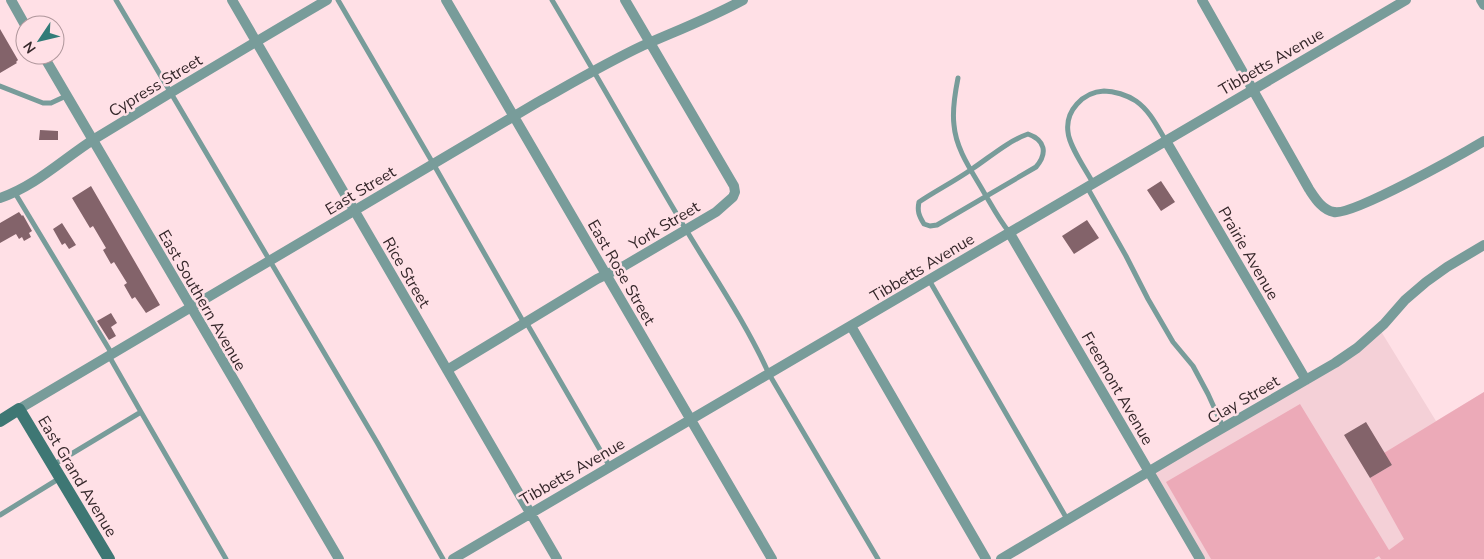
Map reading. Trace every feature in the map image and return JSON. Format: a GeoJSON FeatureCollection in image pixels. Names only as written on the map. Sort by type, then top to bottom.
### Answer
{"type":"FeatureCollection","features":[{"type":"Feature","properties":{"kind":"street"},"geometry":{"type":"LineString","coordinates":[[11,0],[19,15]]}},
{"type":"Feature","properties":{"kind":"street","name":"Rice Street"},"geometry":{"type":"LineString","coordinates":[[232,0],[557,559]]}},
{"type":"Feature","properties":{"kind":"street","name":"Cypress Street"},"geometry":{"type":"LineString","coordinates":[[0,198],[13,193],[171,92],[327,0]]}},
{"type":"Feature","properties":{"kind":"street","name":"East Rose Street"},"geometry":{"type":"LineString","coordinates":[[446,0],[772,559]]}},
{"type":"Feature","properties":{"kind":"street"},"geometry":{"type":"LineString","coordinates":[[625,0],[650,43]]}},
{"type":"Feature","properties":{"kind":"street","name":"East Street"},"geometry":{"type":"LineString","coordinates":[[0,420],[355,212],[514,116],[594,71],[650,43],[723,11],[742,0]]}},
{"type":"Feature","properties":{"kind":"street"},"geometry":{"type":"LineString","coordinates":[[1202,0],[1309,189],[1319,203],[1330,211],[1342,212],[1368,202],[1484,141]]}},
{"type":"Feature","properties":{"kind":"street","name":"Tibbetts Avenue"},"geometry":{"type":"LineString","coordinates":[[453,559],[1406,0]]}},
{"type":"Feature","properties":{"kind":"street"},"geometry":{"type":"LineString","coordinates":[[1481,0],[1484,5]]}},
{"type":"Feature","properties":{"kind":"street","name":"York Street"},"geometry":{"type":"LineString","coordinates":[[447,370],[606,274],[624,266],[686,230],[730,201],[735,192],[734,186],[650,43]]}},
{"type":"Feature","properties":{"kind":"street","name":"East Southern Avenue"},"geometry":{"type":"LineString","coordinates":[[48,65],[338,559]]}},
{"type":"Feature","properties":{"kind":"street","name":"Prairie Avenue"},"geometry":{"type":"LineString","coordinates":[[1166,140],[1306,380]]}},
{"type":"Feature","properties":{"kind":"street"},"geometry":{"type":"LineString","coordinates":[[0,190],[13,193]]}},
{"type":"Feature","properties":{"kind":"street","name":"Freemont Avenue"},"geometry":{"type":"LineString","coordinates":[[1009,232],[1200,559]]}},
{"type":"Feature","properties":{"kind":"street","name":"Clay Street"},"geometry":{"type":"LineString","coordinates":[[1001,559],[1335,363],[1357,348],[1384,324],[1405,300],[1426,282],[1484,245]]}},
{"type":"Feature","properties":{"kind":"street"},"geometry":{"type":"LineString","coordinates":[[850,326],[986,559]]}},
{"type":"Feature","properties":{"kind":"street","name":"East Grand Avenue"},"geometry":{"type":"LineString","coordinates":[[19,409],[109,559]]}},
{"type":"Feature","properties":{"kind":"lane"},"geometry":{"type":"LineString","coordinates":[[116,0],[178,102],[443,559]]}},
{"type":"Feature","properties":{"kind":"lane"},"geometry":{"type":"LineString","coordinates":[[338,0],[610,467]]}},
{"type":"Feature","properties":{"kind":"lane"},"geometry":{"type":"LineString","coordinates":[[552,0],[878,559]]}},
{"type":"Feature","properties":{"kind":"lane"},"geometry":{"type":"LineString","coordinates":[[958,78],[955,91],[954,125],[956,138],[964,158],[1000,221],[1009,232]]}},
{"type":"Feature","properties":{"kind":"lane"},"geometry":{"type":"LineString","coordinates":[[0,86],[44,103],[51,103],[66,96]]}},
{"type":"Feature","properties":{"kind":"lane"},"geometry":{"type":"LineString","coordinates":[[1166,140],[1153,118],[1144,108],[1129,97],[1120,94],[1102,91],[1092,94],[1075,105],[1070,113],[1067,131],[1090,185],[1148,299],[1174,342],[1193,366],[1223,428]]}},
{"type":"Feature","properties":{"kind":"lane"},"geometry":{"type":"LineString","coordinates":[[1028,134],[1040,140],[1043,153],[1041,162],[1036,167],[986,196],[936,225],[924,224],[919,217],[918,209],[920,202],[1021,137],[1028,134]]}},
{"type":"Feature","properties":{"kind":"lane"},"geometry":{"type":"LineString","coordinates":[[13,193],[110,356],[226,559]]}},
{"type":"Feature","properties":{"kind":"lane"},"geometry":{"type":"LineString","coordinates":[[929,280],[1068,520]]}},
{"type":"Feature","properties":{"kind":"lane"},"geometry":{"type":"LineString","coordinates":[[52,465],[141,412]]}},
{"type":"Feature","properties":{"kind":"lane"},"geometry":{"type":"LineString","coordinates":[[0,514],[60,478]]}},
{"type":"Feature","properties":{"kind":"shaded area"},"geometry":{"type":"Polygon","coordinates":[[[1379,328],[1436,421],[1484,392],[1484,559],[1200,559],[1149,472],[1306,380],[1379,328]]]}},
{"type":"Feature","properties":{"kind":"shaded area"},"geometry":{"type":"Polygon","coordinates":[[[1484,392],[1484,559],[1381,559],[1379,556],[1374,559],[1211,559],[1166,482],[1300,404],[1389,550],[1404,539],[1370,478],[1392,465],[1384,453],[1484,392]]]}},
{"type":"Feature","properties":{"kind":"building"},"geometry":{"type":"Polygon","coordinates":[[[0,29],[15,55],[15,64],[0,73],[0,29]]]}},
{"type":"Feature","properties":{"kind":"building"},"geometry":{"type":"Polygon","coordinates":[[[40,130],[58,131],[58,140],[39,140],[40,130]]]}},
{"type":"Feature","properties":{"kind":"building"},"geometry":{"type":"Polygon","coordinates":[[[1161,181],[1175,202],[1161,211],[1147,190],[1161,181]]]}},
{"type":"Feature","properties":{"kind":"building"},"geometry":{"type":"Polygon","coordinates":[[[91,186],[160,305],[146,313],[135,297],[132,299],[124,285],[127,283],[114,262],[111,264],[103,250],[106,248],[93,226],[90,228],[72,198],[91,186]]]}},
{"type":"Feature","properties":{"kind":"building"},"geometry":{"type":"Polygon","coordinates":[[[19,212],[23,215],[32,231],[29,233],[31,237],[24,241],[22,237],[19,239],[16,234],[0,243],[0,223],[19,212]]]}},
{"type":"Feature","properties":{"kind":"building"},"geometry":{"type":"Polygon","coordinates":[[[1087,220],[1099,238],[1074,254],[1062,236],[1087,220]]]}},
{"type":"Feature","properties":{"kind":"building"},"geometry":{"type":"Polygon","coordinates":[[[62,223],[76,245],[69,249],[65,243],[62,245],[53,229],[62,223]]]}},
{"type":"Feature","properties":{"kind":"building"},"geometry":{"type":"Polygon","coordinates":[[[111,313],[117,323],[111,327],[116,336],[109,340],[97,321],[111,313]]]}},
{"type":"Feature","properties":{"kind":"building"},"geometry":{"type":"Polygon","coordinates":[[[1366,422],[1392,465],[1370,478],[1344,435],[1366,422]]]}}]}
